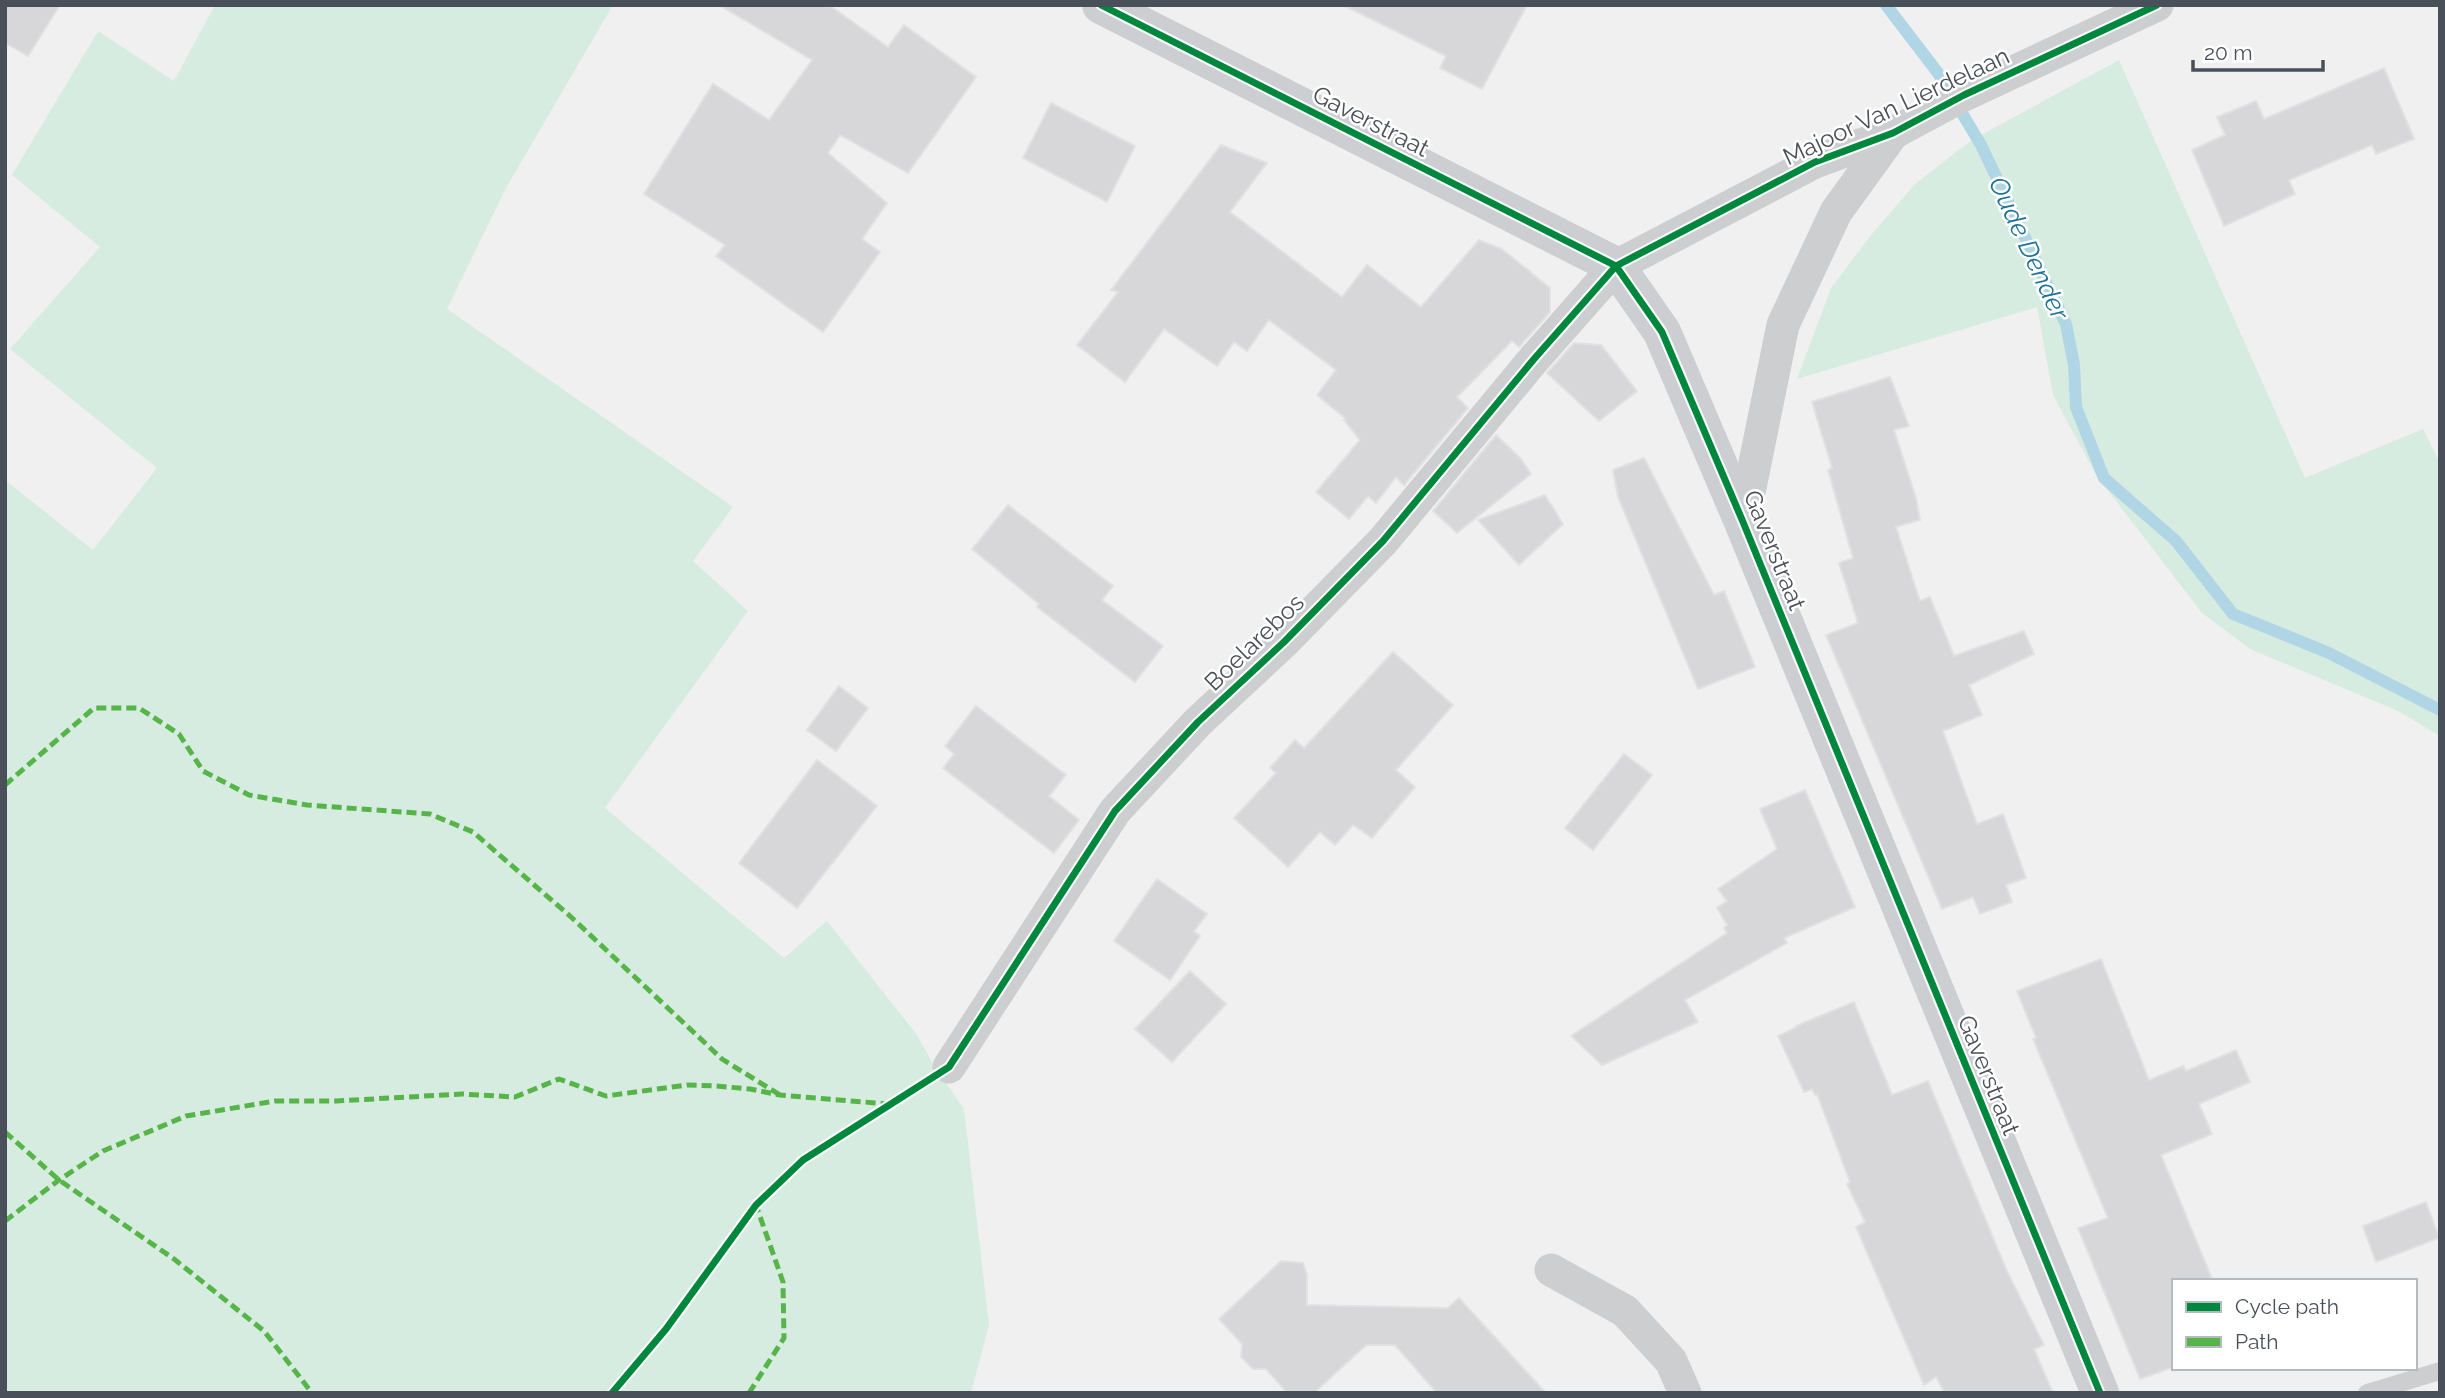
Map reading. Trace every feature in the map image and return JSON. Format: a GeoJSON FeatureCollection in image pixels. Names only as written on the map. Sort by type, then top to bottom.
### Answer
{"type":"FeatureCollection","features":[{"type":"Feature","properties":{"kind":"street","name":"Gaverstraat"},"geometry":{"type":"LineString","coordinates":[[1101,5],[1616,267],[1662,332],[2100,1393]]}},
{"type":"Feature","properties":{"kind":"street","name":"Majoor Van Lierdelaan"},"geometry":{"type":"LineString","coordinates":[[1616,267],[1815,162],[1893,133],[1964,95],[2157,5]]}},
{"type":"Feature","properties":{"kind":"street","name":"Gaverstraat"},"geometry":{"type":"LineString","coordinates":[[1742,522],[1783,325],[1836,212],[1893,133]]}},
{"type":"Feature","properties":{"kind":"street","name":"Boelarebos"},"geometry":{"type":"LineString","coordinates":[[949,1067],[1115,811],[1198,722],[1284,642],[1383,541],[1534,359],[1616,267]]}},
{"type":"Feature","properties":{"kind":"street"},"geometry":{"type":"LineString","coordinates":[[1551,1270],[1625,1311],[1671,1361],[1685,1393]]}},
{"type":"Feature","properties":{"kind":"lane"},"geometry":{"type":"LineString","coordinates":[[2367,1393],[2440,1371]]}},
{"type":"Feature","properties":{"kind":"green space"},"geometry":{"type":"Polygon","coordinates":[[[215,5],[613,5],[506,188],[447,309],[733,507],[693,561],[748,611],[605,808],[784,958],[827,921],[917,1035],[964,1109],[989,1325],[971,1393],[5,1393],[5,480],[93,550],[157,468],[10,349],[100,247],[12,175],[98,31],[174,81],[215,5]]]}},
{"type":"Feature","properties":{"kind":"green space"},"geometry":{"type":"Polygon","coordinates":[[[2119,60],[2305,478],[2423,429],[2440,463],[2440,736],[2398,711],[2250,649],[2202,613],[2096,475],[2053,395],[2037,307],[1797,379],[1831,288],[1871,235],[1915,184],[1972,140],[2119,60]]]}},
{"type":"Feature","properties":{"kind":"building"},"geometry":{"type":"Polygon","coordinates":[[[5,5],[60,5],[28,56],[5,43],[5,5]]]}},
{"type":"Feature","properties":{"kind":"building"},"geometry":{"type":"Polygon","coordinates":[[[719,5],[829,5],[888,47],[904,25],[976,77],[908,173],[840,135],[828,153],[887,203],[862,239],[880,252],[823,332],[716,256],[725,245],[644,194],[713,84],[769,120],[812,60],[719,5]]]}},
{"type":"Feature","properties":{"kind":"building"},"geometry":{"type":"Polygon","coordinates":[[[1343,5],[1527,5],[1482,89],[1440,68],[1446,56],[1343,5]]]}},
{"type":"Feature","properties":{"kind":"building"},"geometry":{"type":"Polygon","coordinates":[[[2384,68],[2414,139],[2376,154],[2372,145],[2289,180],[2295,194],[2224,226],[2192,150],[2225,135],[2217,117],[2256,101],[2264,119],[2384,68]]]}},
{"type":"Feature","properties":{"kind":"building"},"geometry":{"type":"Polygon","coordinates":[[[1051,103],[1135,146],[1107,202],[1023,158],[1051,103]]]}},
{"type":"Feature","properties":{"kind":"building"},"geometry":{"type":"Polygon","coordinates":[[[1221,145],[1267,163],[1230,212],[1342,297],[1367,265],[1421,307],[1479,240],[1502,249],[1550,288],[1550,312],[1519,347],[1512,341],[1457,397],[1468,408],[1404,485],[1396,477],[1376,503],[1368,496],[1349,519],[1316,492],[1360,440],[1345,418],[1317,395],[1336,370],[1269,320],[1247,351],[1234,342],[1217,366],[1164,329],[1125,382],[1077,345],[1118,292],[1111,290],[1221,145]]]}},
{"type":"Feature","properties":{"kind":"building"},"geometry":{"type":"Polygon","coordinates":[[[1574,343],[1601,345],[1637,391],[1599,421],[1547,373],[1574,343]]]}},
{"type":"Feature","properties":{"kind":"building"},"geometry":{"type":"Polygon","coordinates":[[[1890,377],[1909,426],[1894,430],[1916,498],[1920,520],[1896,527],[1920,601],[1930,597],[1954,656],[2024,631],[2034,654],[1969,685],[1982,715],[1943,731],[1977,824],[2003,814],[2026,878],[2006,885],[2012,902],[1980,914],[1973,897],[1942,909],[1826,635],[1858,623],[1839,563],[1853,558],[1828,470],[1832,468],[1812,402],[1890,377]]]}},
{"type":"Feature","properties":{"kind":"building"},"geometry":{"type":"Polygon","coordinates":[[[1496,435],[1521,459],[1531,474],[1457,533],[1433,511],[1496,435]]]}},
{"type":"Feature","properties":{"kind":"building"},"geometry":{"type":"Polygon","coordinates":[[[1644,458],[1714,595],[1724,591],[1755,667],[1698,689],[1618,497],[1613,470],[1644,458]]]}},
{"type":"Feature","properties":{"kind":"building"},"geometry":{"type":"Polygon","coordinates":[[[1545,495],[1563,524],[1519,565],[1478,520],[1545,495]]]}},
{"type":"Feature","properties":{"kind":"building"},"geometry":{"type":"Polygon","coordinates":[[[1008,505],[1113,586],[1102,600],[1163,646],[1135,682],[1037,607],[1039,604],[972,549],[1008,505]]]}},
{"type":"Feature","properties":{"kind":"building"},"geometry":{"type":"Polygon","coordinates":[[[1393,652],[1453,705],[1396,770],[1415,787],[1372,838],[1353,825],[1335,845],[1320,832],[1288,867],[1234,818],[1276,773],[1270,768],[1295,740],[1304,748],[1393,652]]]}},
{"type":"Feature","properties":{"kind":"building"},"geometry":{"type":"Polygon","coordinates":[[[839,686],[868,708],[836,751],[807,730],[839,686]]]}},
{"type":"Feature","properties":{"kind":"building"},"geometry":{"type":"Polygon","coordinates":[[[976,706],[1066,775],[1049,796],[1079,820],[1054,853],[943,768],[954,754],[945,746],[976,706]]]}},
{"type":"Feature","properties":{"kind":"building"},"geometry":{"type":"Polygon","coordinates":[[[1624,754],[1652,775],[1593,850],[1565,828],[1624,754]]]}},
{"type":"Feature","properties":{"kind":"building"},"geometry":{"type":"Polygon","coordinates":[[[817,760],[877,806],[797,908],[739,863],[817,760]]]}},
{"type":"Feature","properties":{"kind":"building"},"geometry":{"type":"Polygon","coordinates":[[[1805,790],[1855,907],[1784,938],[1787,943],[1685,1000],[1698,1022],[1602,1065],[1571,1036],[1727,933],[1724,928],[1727,925],[1717,908],[1727,901],[1718,889],[1777,849],[1760,809],[1805,790]]]}},
{"type":"Feature","properties":{"kind":"building"},"geometry":{"type":"Polygon","coordinates":[[[1157,879],[1207,914],[1194,931],[1200,936],[1170,980],[1114,941],[1157,879]]]}},
{"type":"Feature","properties":{"kind":"building"},"geometry":{"type":"Polygon","coordinates":[[[2101,959],[2149,1080],[2183,1066],[2186,1071],[2236,1050],[2250,1082],[2199,1104],[2212,1134],[2161,1155],[2212,1279],[2172,1279],[2172,1368],[2140,1379],[2078,1228],[2108,1218],[2033,1039],[2036,1038],[2017,991],[2101,959]]]}},
{"type":"Feature","properties":{"kind":"building"},"geometry":{"type":"Polygon","coordinates":[[[1190,971],[1226,1004],[1172,1062],[1135,1029],[1190,971]]]}},
{"type":"Feature","properties":{"kind":"building"},"geometry":{"type":"Polygon","coordinates":[[[1854,1002],[1892,1095],[1928,1081],[2007,1271],[2044,1345],[2034,1349],[2053,1393],[1945,1393],[1936,1377],[1924,1385],[1856,1227],[1865,1222],[1847,1184],[1850,1182],[1817,1094],[1815,1095],[1812,1089],[1804,1092],[1778,1036],[1854,1002]]]}},
{"type":"Feature","properties":{"kind":"building"},"geometry":{"type":"Polygon","coordinates":[[[2426,1202],[2439,1238],[2376,1262],[2363,1226],[2426,1202]]]}},
{"type":"Feature","properties":{"kind":"building"},"geometry":{"type":"Polygon","coordinates":[[[1281,1261],[1303,1263],[1307,1275],[1307,1305],[1448,1308],[1459,1298],[1546,1393],[1437,1393],[1395,1345],[1366,1345],[1314,1393],[1287,1393],[1266,1369],[1253,1369],[1241,1357],[1242,1344],[1219,1319],[1281,1261]]]}},
{"type":"Feature","properties":{"kind":"waterway","name":"Oude Dender"},"geometry":{"type":"LineString","coordinates":[[1886,5],[1938,73],[1981,145],[2066,324],[2074,365],[2076,407],[2104,478],[2176,541],[2233,614],[2329,653],[2440,710]]}},
{"type":"Feature","properties":{"kind":"marked path"},"geometry":{"type":"LineString","coordinates":[[5,785],[94,708],[139,708],[179,734],[203,771],[249,795],[307,805],[430,814],[473,832],[570,916],[722,1059],[780,1095]]}},
{"type":"Feature","properties":{"kind":"marked path"},"geometry":{"type":"LineString","coordinates":[[5,1221],[103,1151],[186,1116],[275,1101],[336,1101],[462,1094],[515,1097],[559,1079],[606,1096],[687,1085],[888,1104]]}},
{"type":"Feature","properties":{"kind":"marked path"},"geometry":{"type":"LineString","coordinates":[[5,1132],[59,1180],[174,1259],[264,1331],[312,1393]]}},
{"type":"Feature","properties":{"kind":"marked path"},"geometry":{"type":"LineString","coordinates":[[749,1393],[784,1338],[783,1282],[756,1205]]}},
{"type":"Feature","properties":{"kind":"cycle path"},"geometry":{"type":"LineString","coordinates":[[1101,5],[1616,266],[1662,332],[1743,522],[2100,1393]]}},
{"type":"Feature","properties":{"kind":"cycle path"},"geometry":{"type":"LineString","coordinates":[[612,1393],[666,1329],[756,1205],[803,1160],[949,1067],[1115,811],[1198,722],[1284,642],[1383,541],[1534,359],[1616,266],[1815,162],[1893,133],[1964,95],[2157,5]]}}]}
